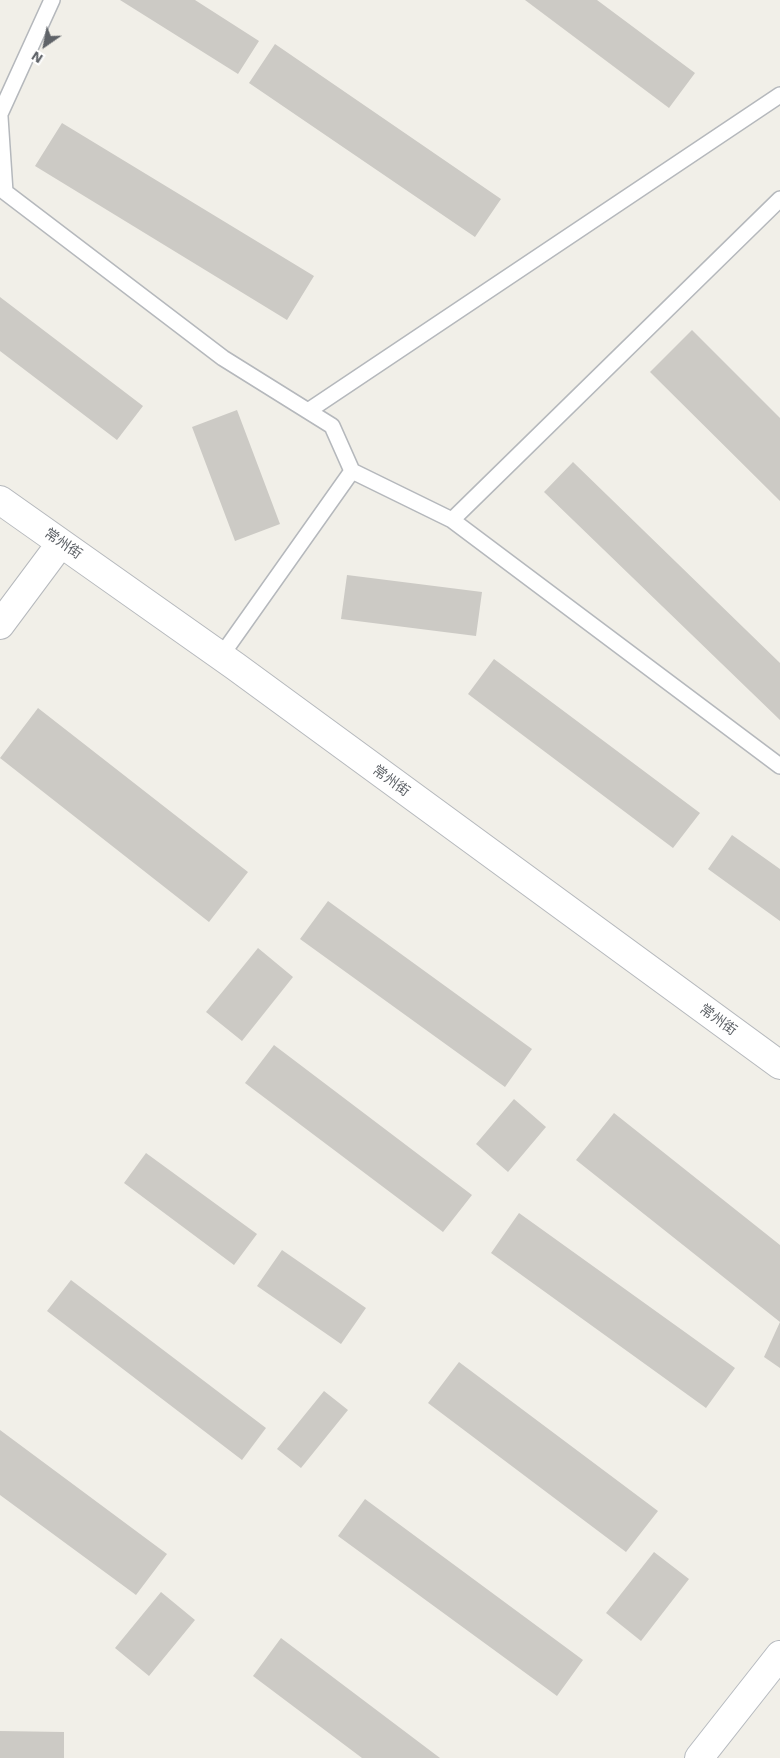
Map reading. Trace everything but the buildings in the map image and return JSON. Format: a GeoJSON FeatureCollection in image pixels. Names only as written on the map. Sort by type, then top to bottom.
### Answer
{"type":"FeatureCollection","features":[{"type":"Feature","properties":{"kind":"street","name":"常州街"},"geometry":{"type":"LineString","coordinates":[[0,500],[221,656],[780,1065]]}},
{"type":"Feature","properties":{"kind":"street"},"geometry":{"type":"LineString","coordinates":[[0,625],[61,543]]}},
{"type":"Feature","properties":{"kind":"street"},"geometry":{"type":"LineString","coordinates":[[699,1758],[780,1654]]}},
{"type":"Feature","properties":{"kind":"lane"},"geometry":{"type":"LineString","coordinates":[[52,0],[0,116],[6,192],[223,358],[332,426],[352,471],[452,520],[780,766]]}},
{"type":"Feature","properties":{"kind":"lane"},"geometry":{"type":"LineString","coordinates":[[308,411],[780,95]]}},
{"type":"Feature","properties":{"kind":"lane"},"geometry":{"type":"LineString","coordinates":[[452,520],[780,199]]}},
{"type":"Feature","properties":{"kind":"lane"},"geometry":{"type":"LineString","coordinates":[[221,656],[352,471]]}}]}
